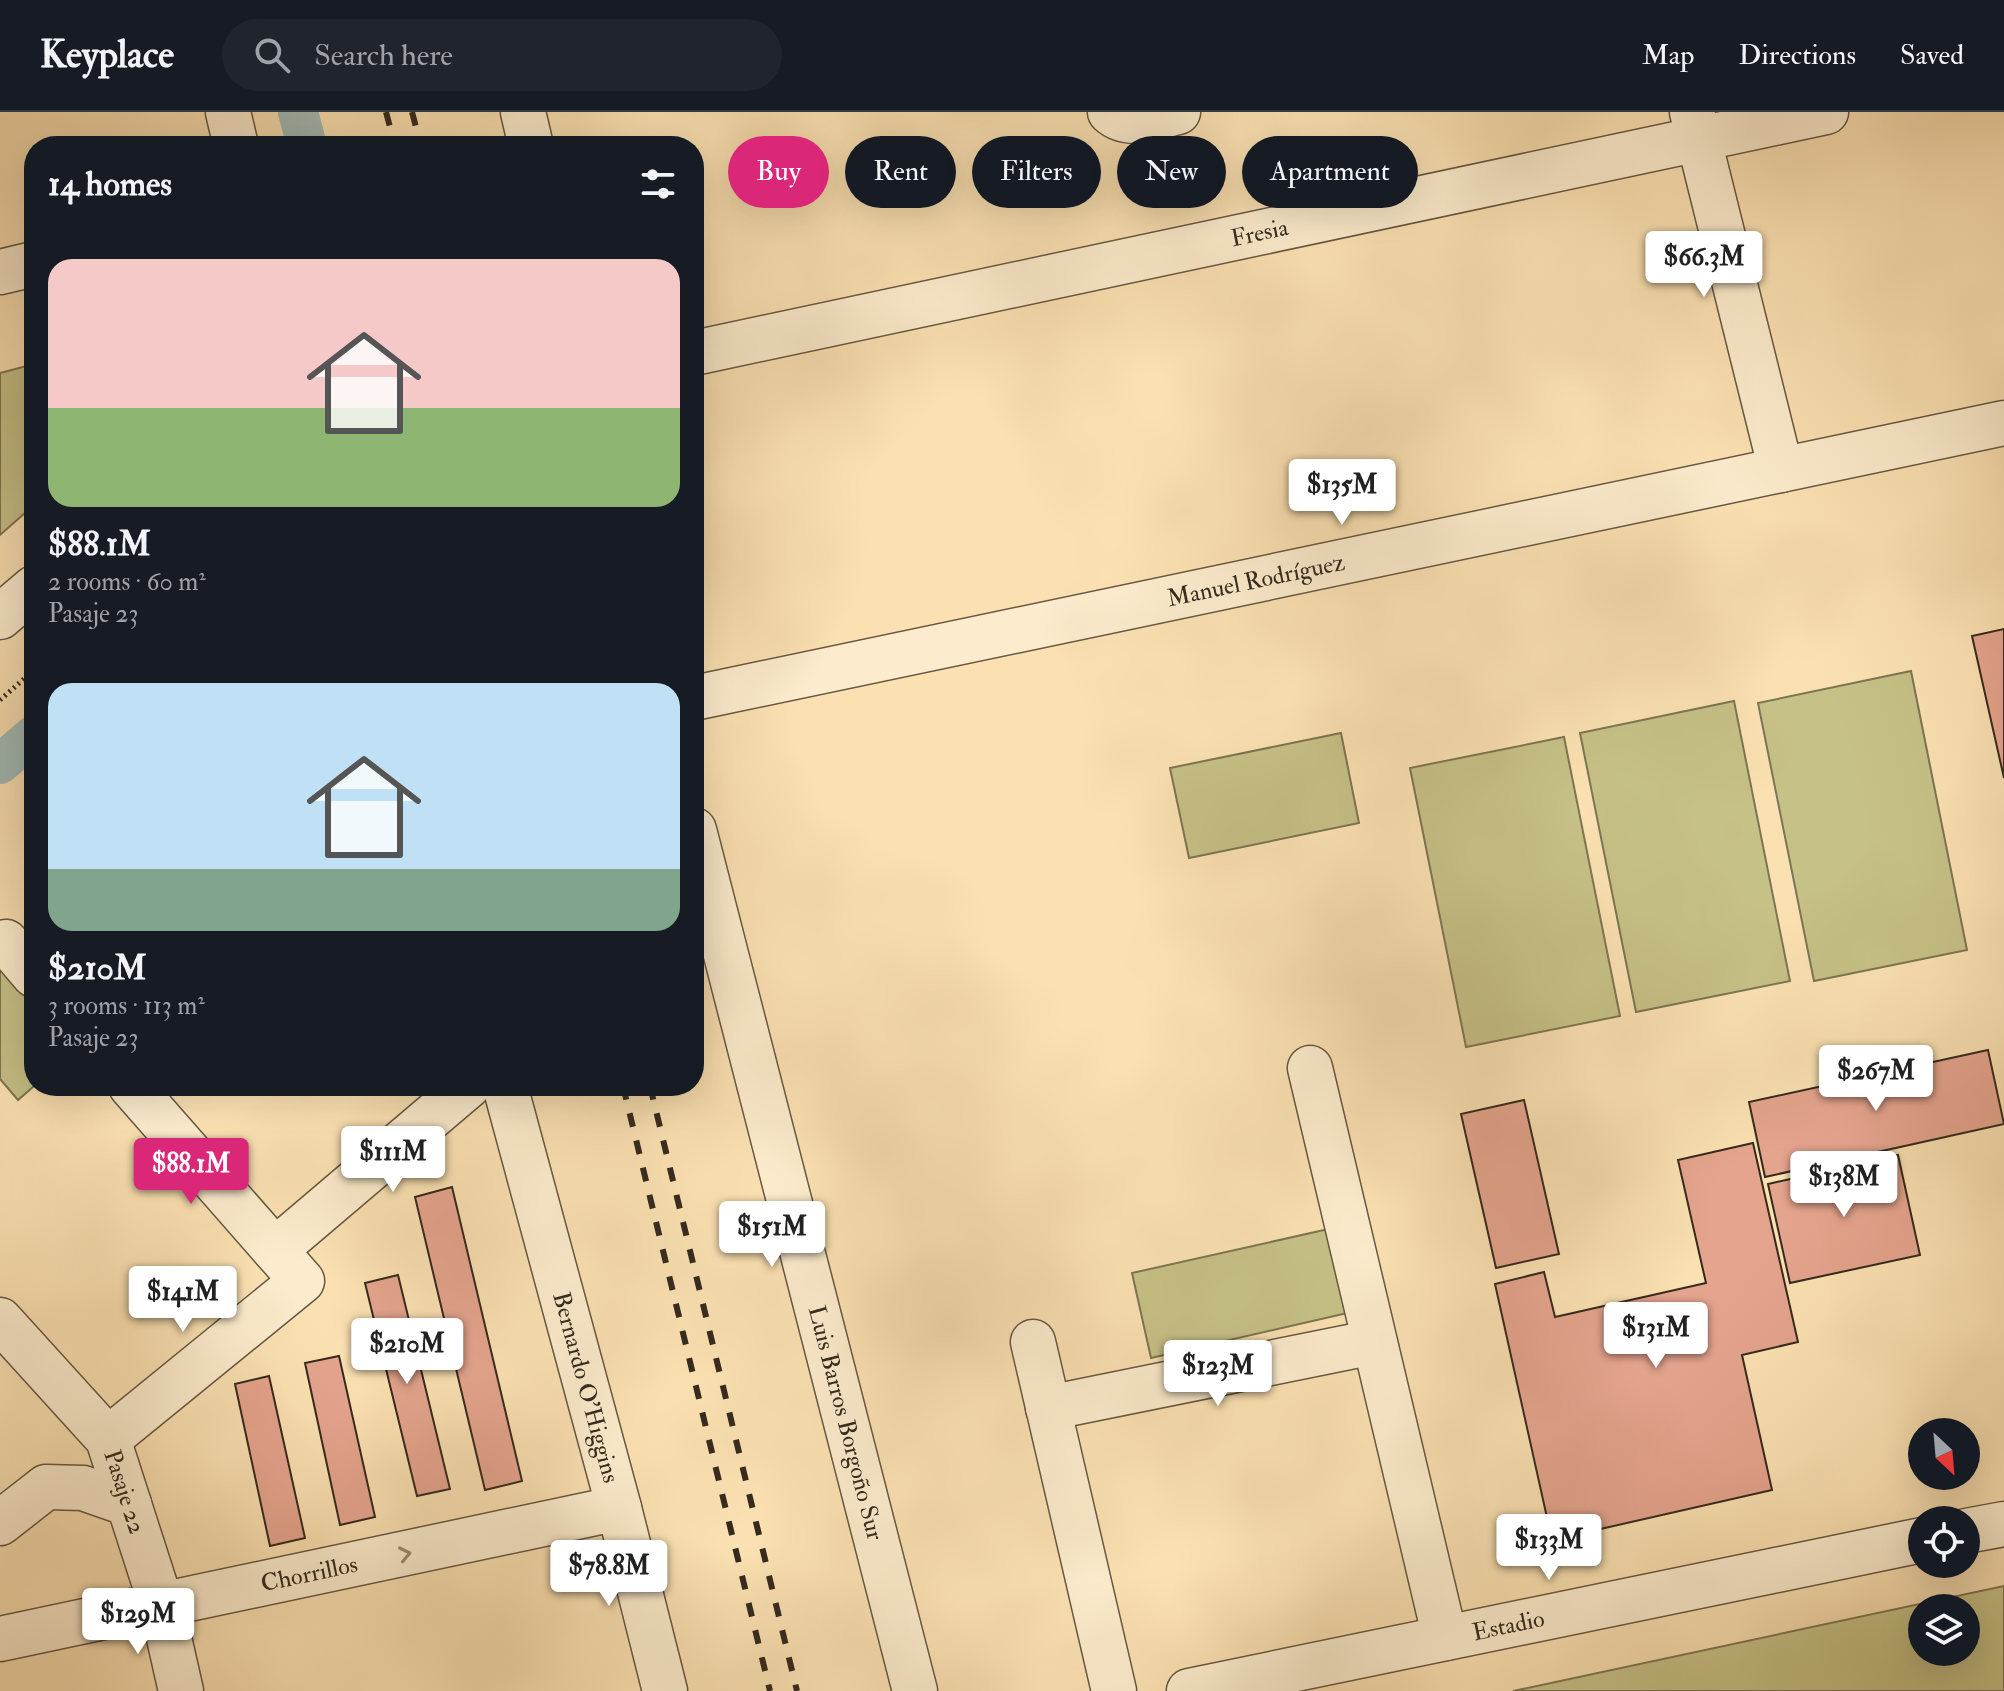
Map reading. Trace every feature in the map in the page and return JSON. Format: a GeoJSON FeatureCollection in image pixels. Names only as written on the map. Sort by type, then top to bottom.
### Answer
{"type":"FeatureCollection","features":[{"type":"Feature","properties":{"kind":"street"},"geometry":{"type":"LineString","coordinates":[[228,112],[234,136]]}},
{"type":"Feature","properties":{"kind":"street"},"geometry":{"type":"LineString","coordinates":[[523,112],[529,136]]}},
{"type":"Feature","properties":{"kind":"street"},"geometry":{"type":"LineString","coordinates":[[1110,112],[1118,119],[1130,122],[1178,112]]}},
{"type":"Feature","properties":{"kind":"street","name":"Fresia"},"geometry":{"type":"LineString","coordinates":[[704,351],[1696,125],[1826,112]]}},
{"type":"Feature","properties":{"kind":"street"},"geometry":{"type":"LineString","coordinates":[[1696,125],[1781,470]]}},
{"type":"Feature","properties":{"kind":"street"},"geometry":{"type":"LineString","coordinates":[[0,272],[24,266]]}},
{"type":"Feature","properties":{"kind":"street","name":"Manuel Rodríguez"},"geometry":{"type":"LineString","coordinates":[[704,696],[2004,423]]}},
{"type":"Feature","properties":{"kind":"street"},"geometry":{"type":"LineString","coordinates":[[0,617],[24,597]]}},
{"type":"Feature","properties":{"kind":"street","name":"Luis Barros Borgoño Sur"},"geometry":{"type":"LineString","coordinates":[[704,869],[915,1691]]}},
{"type":"Feature","properties":{"kind":"street"},"geometry":{"type":"LineString","coordinates":[[1310,1068],[1445,1638]]}},
{"type":"Feature","properties":{"kind":"street"},"geometry":{"type":"LineString","coordinates":[[140,1096],[288,1265]]}},
{"type":"Feature","properties":{"kind":"street"},"geometry":{"type":"LineString","coordinates":[[108,1439],[458,1096]]}},
{"type":"Feature","properties":{"kind":"street","name":"Bernardo O'Higgins"},"geometry":{"type":"LineString","coordinates":[[508,1096],[665,1691]]}},
{"type":"Feature","properties":{"kind":"street","name":"Pasaje 22"},"geometry":{"type":"LineString","coordinates":[[0,1320],[108,1439],[162,1607],[181,1691]]}},
{"type":"Feature","properties":{"kind":"street"},"geometry":{"type":"LineString","coordinates":[[1033,1342],[1114,1691]]}},
{"type":"Feature","properties":{"kind":"street"},"geometry":{"type":"LineString","coordinates":[[1048,1408],[1374,1342]]}},
{"type":"Feature","properties":{"kind":"street"},"geometry":{"type":"LineString","coordinates":[[0,1523],[46,1487],[83,1488],[129,1504]]}},
{"type":"Feature","properties":{"kind":"street","name":"Chorrillos"},"geometry":{"type":"LineString","coordinates":[[0,1639],[619,1508]]}},
{"type":"Feature","properties":{"kind":"street"},"geometry":{"type":"LineString","coordinates":[[1980,1528],[2004,1524]]}},
{"type":"Feature","properties":{"kind":"street","name":"Estadio"},"geometry":{"type":"LineString","coordinates":[[1189,1691],[1908,1543]]}},
{"type":"Feature","properties":{"kind":"path"},"geometry":{"type":"LineString","coordinates":[[0,700],[24,679]]}},
{"type":"Feature","properties":{"kind":"shaded area"},"geometry":{"type":"Polygon","coordinates":[[[24,367],[24,514],[0,535],[0,373],[24,367]]]}},
{"type":"Feature","properties":{"kind":"shaded area"},"geometry":{"type":"Polygon","coordinates":[[[1911,671],[1967,950],[1814,981],[1758,703],[1911,671]]]}},
{"type":"Feature","properties":{"kind":"shaded area"},"geometry":{"type":"Polygon","coordinates":[[[1734,701],[1790,981],[1636,1012],[1580,733],[1734,701]]]}},
{"type":"Feature","properties":{"kind":"shaded area"},"geometry":{"type":"Polygon","coordinates":[[[1341,733],[1359,823],[1189,858],[1170,768],[1341,733]]]}},
{"type":"Feature","properties":{"kind":"shaded area"},"geometry":{"type":"Polygon","coordinates":[[[1564,737],[1620,1016],[1466,1047],[1410,768],[1564,737]]]}},
{"type":"Feature","properties":{"kind":"shaded area"},"geometry":{"type":"Polygon","coordinates":[[[0,963],[24,991],[24,1095],[18,1100],[0,1079],[0,963]]]}},
{"type":"Feature","properties":{"kind":"shaded area"},"geometry":{"type":"Polygon","coordinates":[[[1333,1228],[1352,1312],[1151,1358],[1132,1273],[1333,1228]]]}},
{"type":"Feature","properties":{"kind":"shaded area"},"geometry":{"type":"Polygon","coordinates":[[[2004,1586],[2004,1691],[1513,1691],[1908,1607],[1908,1666],[1980,1666],[1980,1594],[1967,1594],[2004,1586]]]}},
{"type":"Feature","properties":{"kind":"building"},"geometry":{"type":"Polygon","coordinates":[[[2004,629],[2004,778],[1972,636],[2004,629]]]}},
{"type":"Feature","properties":{"kind":"building"},"geometry":{"type":"Polygon","coordinates":[[[1988,1050],[2004,1124],[1765,1177],[1749,1102],[1988,1050]]]}},
{"type":"Feature","properties":{"kind":"building"},"geometry":{"type":"Polygon","coordinates":[[[1524,1100],[1559,1254],[1496,1268],[1461,1114],[1524,1100]]]}},
{"type":"Feature","properties":{"kind":"building"},"geometry":{"type":"Polygon","coordinates":[[[1753,1143],[1798,1342],[1742,1355],[1772,1490],[1552,1540],[1495,1284],[1544,1272],[1555,1317],[1706,1283],[1678,1160],[1753,1143]]]}},
{"type":"Feature","properties":{"kind":"building"},"geometry":{"type":"Polygon","coordinates":[[[1898,1155],[1920,1255],[1790,1283],[1768,1184],[1898,1155]]]}},
{"type":"Feature","properties":{"kind":"building"},"geometry":{"type":"Polygon","coordinates":[[[452,1187],[522,1481],[485,1490],[415,1197],[452,1187]]]}},
{"type":"Feature","properties":{"kind":"building"},"geometry":{"type":"Polygon","coordinates":[[[398,1275],[450,1489],[417,1496],[365,1283],[398,1275]]]}},
{"type":"Feature","properties":{"kind":"building"},"geometry":{"type":"Polygon","coordinates":[[[339,1356],[375,1517],[340,1525],[305,1363],[339,1356]]]}},
{"type":"Feature","properties":{"kind":"building"},"geometry":{"type":"Polygon","coordinates":[[[269,1376],[305,1538],[270,1546],[235,1384],[269,1376]]]}},
{"type":"Feature","properties":{"kind":"waterway"},"geometry":{"type":"LineString","coordinates":[[298,112],[304,136]]}},
{"type":"Feature","properties":{"kind":"waterway"},"geometry":{"type":"LineString","coordinates":[[0,764],[24,744]]}},
{"type":"Feature","properties":{"kind":"railway"},"geometry":{"type":"LineString","coordinates":[[386,112],[392,136]]}},
{"type":"Feature","properties":{"kind":"railway"},"geometry":{"type":"LineString","coordinates":[[412,112],[418,136]]}},
{"type":"Feature","properties":{"kind":"railway"},"geometry":{"type":"LineString","coordinates":[[625,1096],[770,1691]]}},
{"type":"Feature","properties":{"kind":"railway"},"geometry":{"type":"LineString","coordinates":[[652,1096],[797,1691]]}}]}
